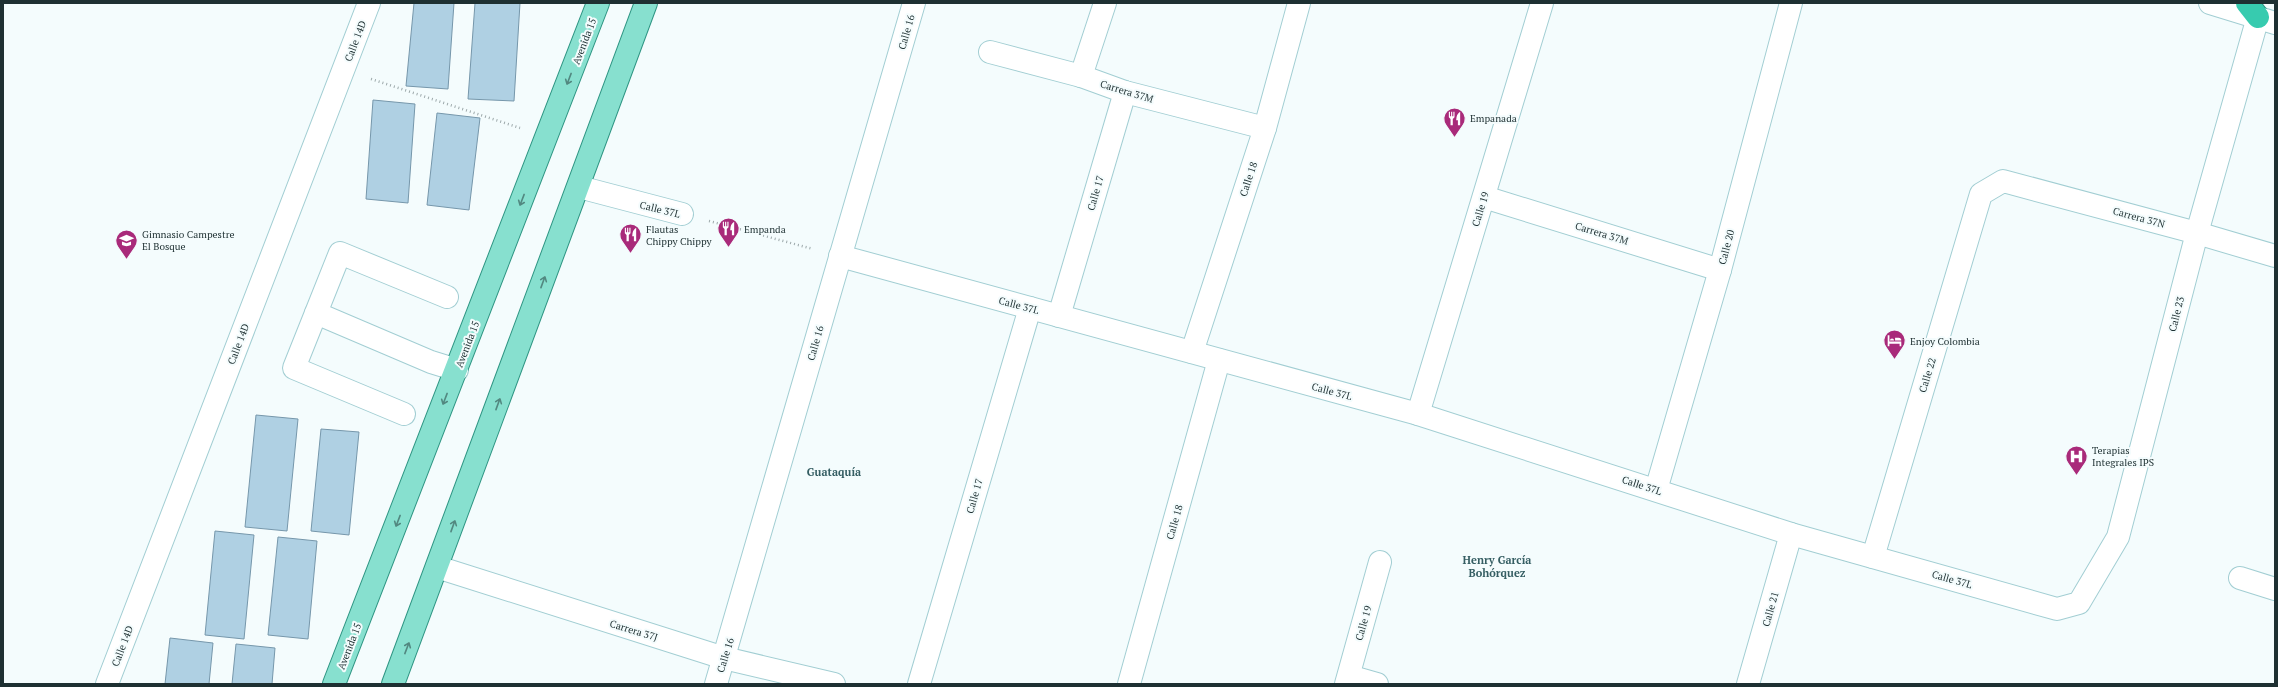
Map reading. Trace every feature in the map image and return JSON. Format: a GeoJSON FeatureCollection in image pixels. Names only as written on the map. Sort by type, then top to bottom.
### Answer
{"type":"FeatureCollection","features":[{"type":"Feature","properties":{"kind":"main road","name":"Avenida 15"},"geometry":{"type":"LineString","coordinates":[[334,684],[598,3]]}},
{"type":"Feature","properties":{"kind":"main road"},"geometry":{"type":"LineString","coordinates":[[393,684],[646,3]]}},
{"type":"Feature","properties":{"kind":"street","name":"Calle 14D"},"geometry":{"type":"LineString","coordinates":[[107,684],[369,3]]}},
{"type":"Feature","properties":{"kind":"street","name":"Calle 16"},"geometry":{"type":"LineString","coordinates":[[716,684],[914,3]]}},
{"type":"Feature","properties":{"kind":"street"},"geometry":{"type":"LineString","coordinates":[[1081,76],[1104,3]]}},
{"type":"Feature","properties":{"kind":"street","name":"Calle 18"},"geometry":{"type":"LineString","coordinates":[[1192,352],[1265,128],[1299,3]]}},
{"type":"Feature","properties":{"kind":"street","name":"Calle 19"},"geometry":{"type":"LineString","coordinates":[[1418,414],[1542,3]]}},
{"type":"Feature","properties":{"kind":"street","name":"Calle 20"},"geometry":{"type":"LineString","coordinates":[[1656,490],[1720,270],[1791,3]]}},
{"type":"Feature","properties":{"kind":"street"},"geometry":{"type":"LineString","coordinates":[[2210,3],[2260,14]]}},
{"type":"Feature","properties":{"kind":"street","name":"Calle 23"},"geometry":{"type":"LineString","coordinates":[[2079,603],[2118,537],[2197,233],[2260,14]]}},
{"type":"Feature","properties":{"kind":"street","name":"Carrera 37M"},"geometry":{"type":"LineString","coordinates":[[990,52],[1081,76],[1125,92],[1265,128]]}},
{"type":"Feature","properties":{"kind":"street","name":"Calle 17"},"geometry":{"type":"LineString","coordinates":[[1059,316],[1125,92]]}},
{"type":"Feature","properties":{"kind":"street","name":"Carrera 37N"},"geometry":{"type":"LineString","coordinates":[[2003,181],[2197,233],[2275,256]]}},
{"type":"Feature","properties":{"kind":"street","name":"Calle 22"},"geometry":{"type":"LineString","coordinates":[[1873,557],[1981,194],[2003,181]]}},
{"type":"Feature","properties":{"kind":"street","name":"Calle 37L"},"geometry":{"type":"LineString","coordinates":[[579,186],[682,214]]}},
{"type":"Feature","properties":{"kind":"street","name":"Carrera 37M"},"geometry":{"type":"LineString","coordinates":[[1484,197],[1720,270]]}},
{"type":"Feature","properties":{"kind":"street"},"geometry":{"type":"LineString","coordinates":[[404,414],[294,368],[340,253],[447,297]]}},
{"type":"Feature","properties":{"kind":"street","name":"Calle 37L"},"geometry":{"type":"LineString","coordinates":[[840,256],[1418,414],[1792,534],[2057,609],[2079,603]]}},
{"type":"Feature","properties":{"kind":"street","name":"Calle 17"},"geometry":{"type":"LineString","coordinates":[[919,684],[1030,308]]}},
{"type":"Feature","properties":{"kind":"street"},"geometry":{"type":"LineString","coordinates":[[316,313],[431,362],[457,370]]}},
{"type":"Feature","properties":{"kind":"street","name":"Calle 18"},"geometry":{"type":"LineString","coordinates":[[1129,684],[1219,360]]}},
{"type":"Feature","properties":{"kind":"street","name":"Calle 21"},"geometry":{"type":"LineString","coordinates":[[1748,684],[1792,534]]}},
{"type":"Feature","properties":{"kind":"street","name":"Calle 19"},"geometry":{"type":"LineString","coordinates":[[1348,680],[1380,562]]}},
{"type":"Feature","properties":{"kind":"street","name":"Carrera 37J"},"geometry":{"type":"LineString","coordinates":[[437,567],[724,658],[834,684]]}},
{"type":"Feature","properties":{"kind":"street"},"geometry":{"type":"LineString","coordinates":[[2240,578],[2275,589]]}},
{"type":"Feature","properties":{"kind":"street"},"geometry":{"type":"LineString","coordinates":[[1348,680],[1377,684]]}},
{"type":"Feature","properties":{"kind":"path"},"geometry":{"type":"LineString","coordinates":[[344,70],[522,129]]}},
{"type":"Feature","properties":{"kind":"path","name":"Calle 37L"},"geometry":{"type":"LineString","coordinates":[[682,214],[840,256]]}},
{"type":"Feature","properties":{"kind":"building"},"geometry":{"type":"Polygon","coordinates":[[[414,3],[454,3],[448,89],[406,86],[414,3]]]}},
{"type":"Feature","properties":{"kind":"building"},"geometry":{"type":"Polygon","coordinates":[[[475,3],[520,3],[514,101],[468,99],[475,3]]]}},
{"type":"Feature","properties":{"kind":"building"},"geometry":{"type":"Polygon","coordinates":[[[373,100],[415,104],[408,203],[366,199],[373,100]]]}},
{"type":"Feature","properties":{"kind":"building"},"geometry":{"type":"Polygon","coordinates":[[[437,113],[480,118],[469,210],[427,205],[437,113]]]}},
{"type":"Feature","properties":{"kind":"building"},"geometry":{"type":"Polygon","coordinates":[[[256,415],[298,419],[287,531],[245,527],[256,415]]]}},
{"type":"Feature","properties":{"kind":"building"},"geometry":{"type":"Polygon","coordinates":[[[321,429],[359,432],[349,535],[311,531],[321,429]]]}},
{"type":"Feature","properties":{"kind":"building"},"geometry":{"type":"Polygon","coordinates":[[[215,531],[254,535],[244,639],[205,635],[215,531]]]}},
{"type":"Feature","properties":{"kind":"building"},"geometry":{"type":"Polygon","coordinates":[[[278,537],[317,541],[308,639],[268,635],[278,537]]]}},
{"type":"Feature","properties":{"kind":"building"},"geometry":{"type":"Polygon","coordinates":[[[170,638],[213,643],[209,684],[165,684],[170,638]]]}},
{"type":"Feature","properties":{"kind":"building"},"geometry":{"type":"Polygon","coordinates":[[[236,644],[275,648],[272,684],[232,684],[236,644]]]}},
{"type":"Feature","properties":{"kind":"place","name":"Empanada"},"geometry":{"type":"Point","coordinates":[1455,138]}},
{"type":"Feature","properties":{"kind":"place","name":"Empanda"},"geometry":{"type":"Point","coordinates":[728,248]}},
{"type":"Feature","properties":{"kind":"place","name":"Flautas Chippy Chippy"},"geometry":{"type":"Point","coordinates":[631,254]}},
{"type":"Feature","properties":{"kind":"place","name":"Gimnasio Campestre El Bosque"},"geometry":{"type":"Point","coordinates":[127,260]}},
{"type":"Feature","properties":{"kind":"place","name":"Enjoy Colombia"},"geometry":{"type":"Point","coordinates":[1895,360]}},
{"type":"Feature","properties":{"kind":"place","name":"Terapias Integrales IPS"},"geometry":{"type":"Point","coordinates":[2076,476]}},
{"type":"Feature","properties":{"kind":"district","name":"Guataquía"},"geometry":{"type":"Point","coordinates":[834,472]}},
{"type":"Feature","properties":{"kind":"district","name":"Henry García Bohórquez"},"geometry":{"type":"Point","coordinates":[1497,566]}}]}
